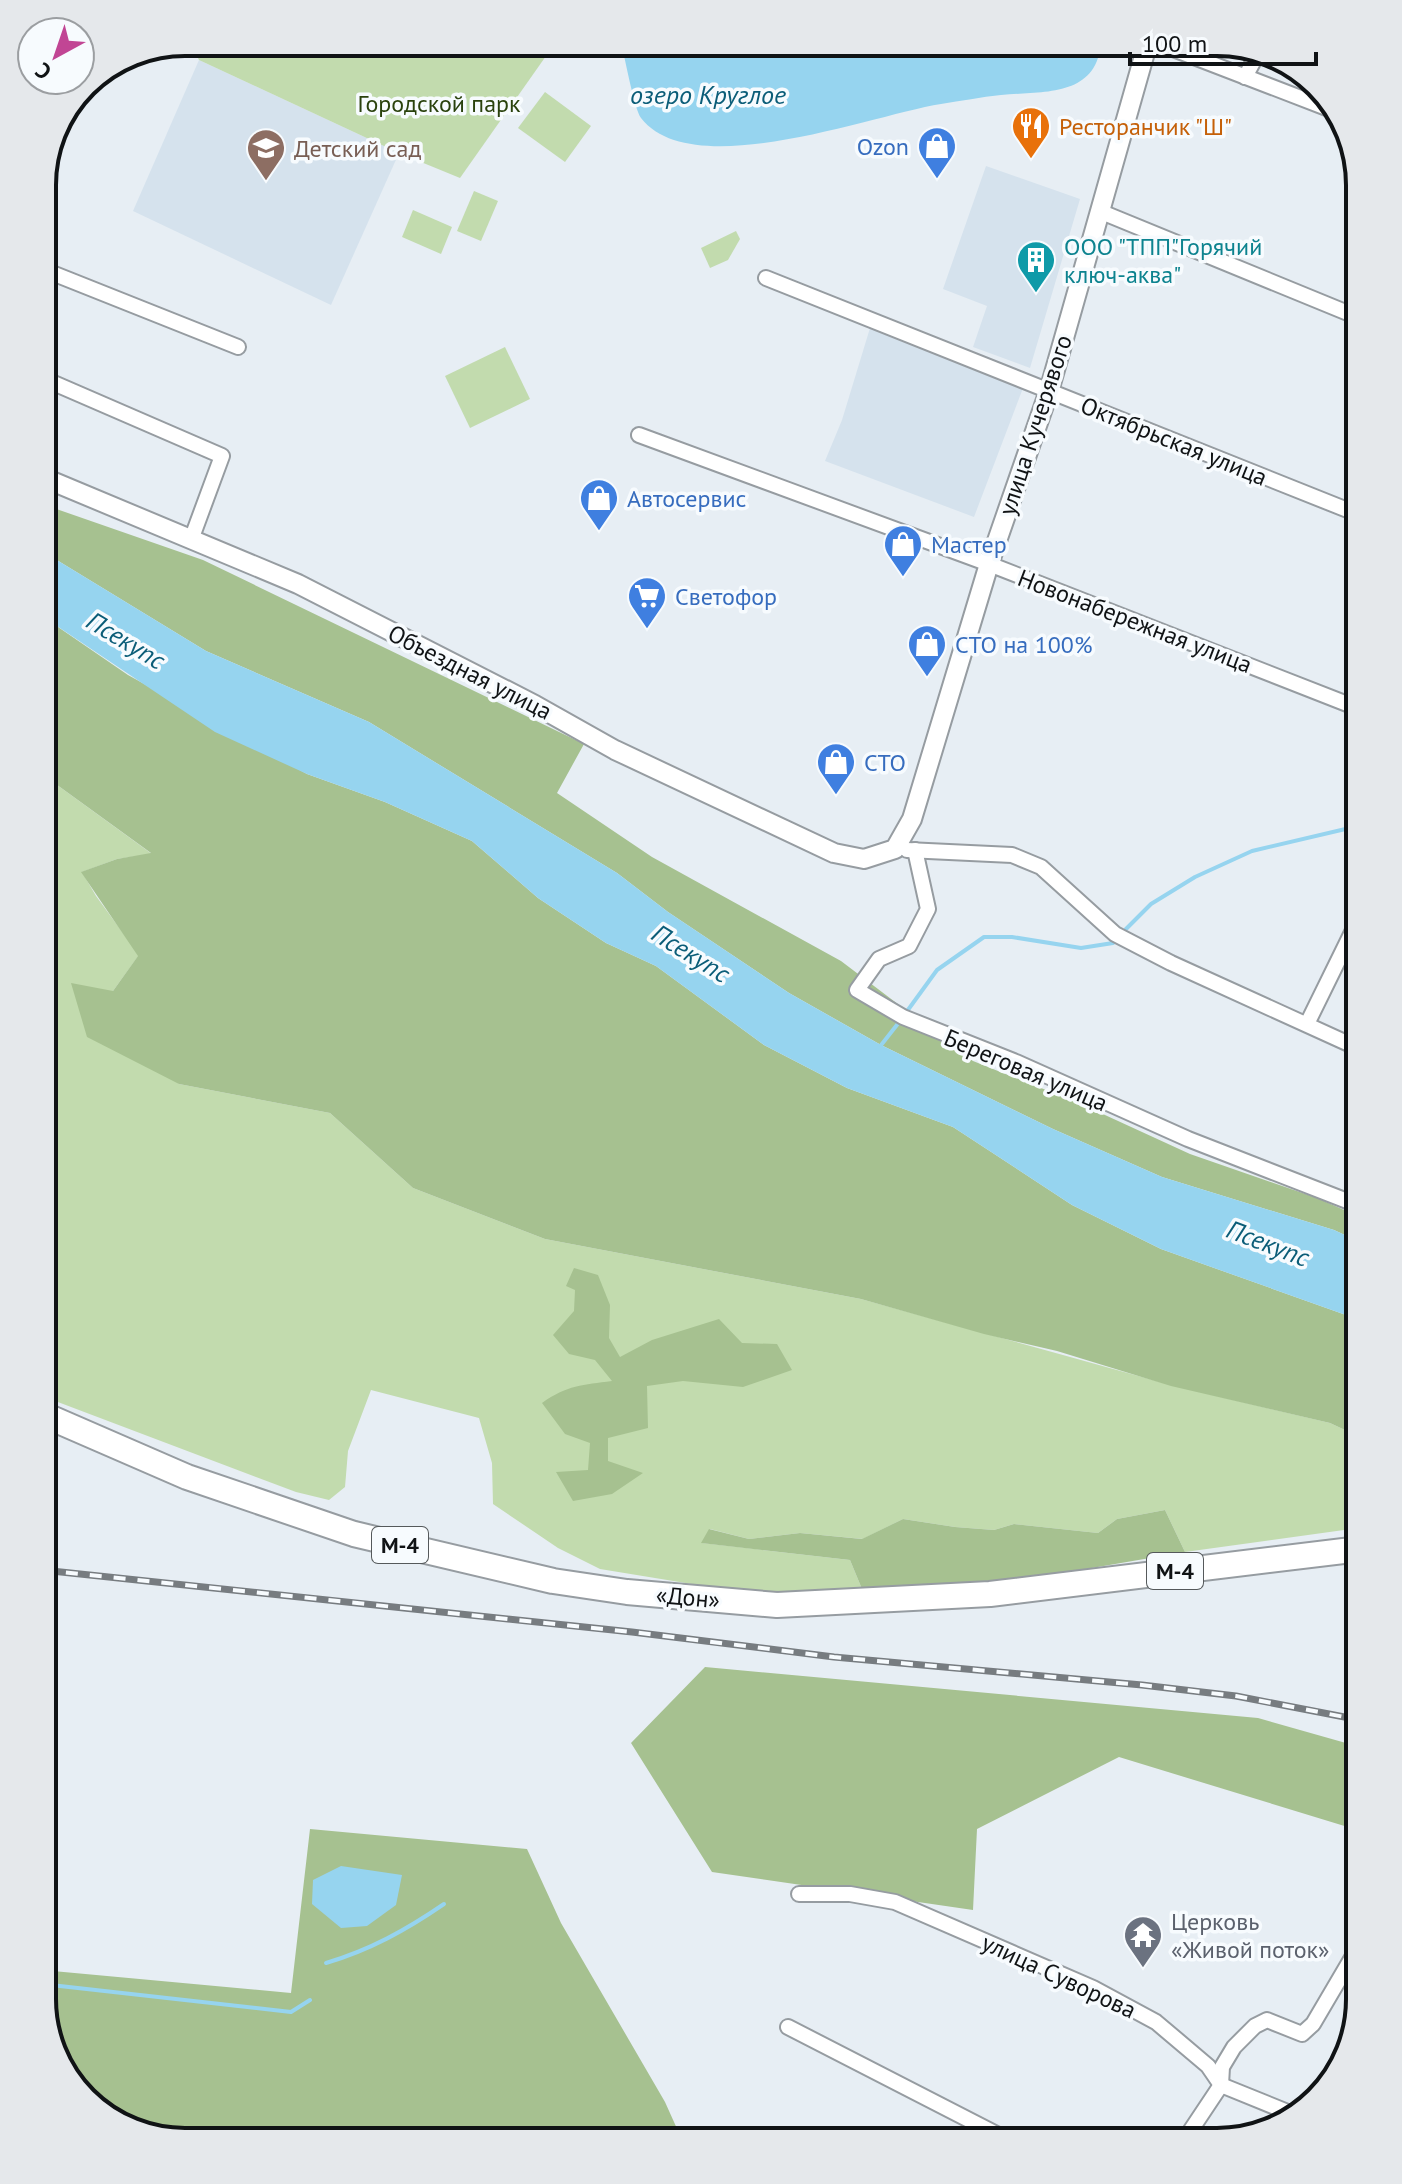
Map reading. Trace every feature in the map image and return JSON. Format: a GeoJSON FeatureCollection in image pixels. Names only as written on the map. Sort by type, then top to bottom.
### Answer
{"type":"FeatureCollection","features":[{"type":"Feature","properties":{"kind":"highway","name":"«Дон»"},"geometry":{"type":"LineString","coordinates":[[56,1420],[187,1477],[354,1534],[553,1581],[627,1592],[777,1605],[990,1594],[1346,1551]]}},
{"type":"Feature","properties":{"kind":"street","name":"улица Кучерявого"},"geometry":{"type":"LineString","coordinates":[[895,849],[912,819],[989,564],[1049,391],[1144,56]]}},
{"type":"Feature","properties":{"kind":"street"},"geometry":{"type":"LineString","coordinates":[[1191,56],[1318,105]]}},
{"type":"Feature","properties":{"kind":"street"},"geometry":{"type":"LineString","coordinates":[[1245,77],[1253,62]]}},
{"type":"Feature","properties":{"kind":"street"},"geometry":{"type":"LineString","coordinates":[[1099,211],[1346,312]]}},
{"type":"Feature","properties":{"kind":"street"},"geometry":{"type":"LineString","coordinates":[[56,275],[238,347]]}},
{"type":"Feature","properties":{"kind":"street","name":"Октябрьская улица"},"geometry":{"type":"LineString","coordinates":[[766,278],[1346,509]]}},
{"type":"Feature","properties":{"kind":"street"},"geometry":{"type":"LineString","coordinates":[[56,384],[222,456],[191,540]]}},
{"type":"Feature","properties":{"kind":"street","name":"Новонабережная улица"},"geometry":{"type":"LineString","coordinates":[[639,435],[989,564],[1346,704]]}},
{"type":"Feature","properties":{"kind":"street","name":"Объездная улица"},"geometry":{"type":"LineString","coordinates":[[56,483],[298,584],[535,705],[615,750],[834,853],[864,859],[895,849]]}},
{"type":"Feature","properties":{"kind":"street"},"geometry":{"type":"LineString","coordinates":[[895,849],[1012,855],[1041,867],[1115,934],[1171,963],[1346,1042]]}},
{"type":"Feature","properties":{"kind":"street","name":"Береговая улица"},"geometry":{"type":"LineString","coordinates":[[915,850],[928,909],[909,946],[879,959],[857,990],[903,1017],[1016,1062],[1188,1139],[1346,1201]]}},
{"type":"Feature","properties":{"kind":"street"},"geometry":{"type":"LineString","coordinates":[[1307,1024],[1346,945]]}},
{"type":"Feature","properties":{"kind":"street","name":"улица Суворова"},"geometry":{"type":"LineString","coordinates":[[799,1894],[850,1894],[895,1902],[1093,1988],[1156,2022],[1208,2066],[1221,2085],[1282,2110]]}},
{"type":"Feature","properties":{"kind":"street"},"geometry":{"type":"LineString","coordinates":[[1192,2128],[1221,2085],[1222,2067],[1234,2047],[1255,2026],[1267,2020],[1302,2034],[1313,2024],[1346,1968]]}},
{"type":"Feature","properties":{"kind":"street"},"geometry":{"type":"LineString","coordinates":[[788,2027],[985,2128]]}},
{"type":"Feature","properties":{"kind":"shaded area","name":"Детский сад"},"geometry":{"type":"Polygon","coordinates":[[[199,60],[399,153],[331,305],[133,211],[199,60]]]}},
{"type":"Feature","properties":{"kind":"shaded area","name":"ООО \"ТПП\"Горячий ключ-аква\""},"geometry":{"type":"Polygon","coordinates":[[[986,166],[1080,199],[1030,368],[973,347],[987,306],[943,289],[986,166]]]}},
{"type":"Feature","properties":{"kind":"shaded area"},"geometry":{"type":"Polygon","coordinates":[[[870,328],[1023,388],[974,517],[825,461],[842,420],[870,328]]]}},
{"type":"Feature","properties":{"kind":"green space","name":"Городской парк"},"geometry":{"type":"Polygon","coordinates":[[[197,56],[546,56],[460,178],[199,60],[197,56]]]}},
{"type":"Feature","properties":{"kind":"green space"},"geometry":{"type":"Polygon","coordinates":[[[545,92],[591,126],[565,162],[518,128],[545,92]]]}},
{"type":"Feature","properties":{"kind":"green space"},"geometry":{"type":"Polygon","coordinates":[[[474,191],[498,201],[481,241],[457,231],[474,191]]]}},
{"type":"Feature","properties":{"kind":"green space"},"geometry":{"type":"Polygon","coordinates":[[[413,210],[452,227],[441,254],[402,237],[413,210]]]}},
{"type":"Feature","properties":{"kind":"green space"},"geometry":{"type":"Polygon","coordinates":[[[736,231],[740,239],[728,260],[710,268],[701,248],[736,231]]]}},
{"type":"Feature","properties":{"kind":"green space"},"geometry":{"type":"Polygon","coordinates":[[[505,347],[530,399],[470,428],[445,376],[505,347]]]}},
{"type":"Feature","properties":{"kind":"green space"},"geometry":{"type":"Polygon","coordinates":[[[56,509],[203,560],[584,744],[557,793],[652,857],[841,961],[973,1061],[1081,1104],[1190,1154],[1346,1211],[1346,1236],[1162,1177],[1053,1129],[881,1045],[789,993],[668,912],[617,873],[369,722],[206,651],[56,560],[56,509]]]}},
{"type":"Feature","properties":{"kind":"green space"},"geometry":{"type":"Polygon","coordinates":[[[56,626],[128,675],[307,774],[385,802],[472,841],[538,898],[606,943],[656,966],[764,1045],[847,1088],[953,1127],[1072,1205],[1161,1249],[1346,1315],[1346,1430],[1330,1423],[1171,1386],[1057,1351],[861,1299],[545,1239],[413,1188],[330,1113],[179,1084],[87,1037],[71,983],[113,991],[138,956],[81,872],[117,859],[151,853],[56,784],[56,626]]]}},
{"type":"Feature","properties":{"kind":"green space"},"geometry":{"type":"Polygon","coordinates":[[[56,784],[152,854],[117,859],[82,872],[139,955],[113,991],[179,1084],[330,1113],[413,1188],[545,1239],[861,1299],[1171,1385],[1330,1423],[1346,1430],[1346,1530],[1185,1552],[1165,1510],[1117,1519],[1098,1533],[1014,1524],[994,1530],[903,1519],[863,1539],[800,1533],[749,1539],[710,1529],[702,1543],[850,1560],[862,1589],[769,1592],[710,1587],[600,1569],[558,1548],[493,1504],[492,1463],[479,1418],[371,1390],[348,1451],[345,1487],[329,1500],[296,1492],[56,1401],[56,784]]]}},
{"type":"Feature","properties":{"kind":"green space"},"geometry":{"type":"Polygon","coordinates":[[[574,1268],[598,1275],[610,1305],[609,1338],[620,1357],[652,1340],[719,1319],[742,1343],[777,1344],[792,1370],[743,1387],[683,1381],[647,1386],[648,1428],[608,1438],[608,1461],[643,1473],[612,1494],[573,1501],[556,1472],[588,1470],[590,1443],[565,1434],[542,1403],[567,1389],[612,1381],[595,1360],[569,1354],[553,1335],[574,1311],[575,1290],[566,1286],[574,1268]]]}},
{"type":"Feature","properties":{"kind":"green space"},"geometry":{"type":"Polygon","coordinates":[[[1165,1510],[1185,1552],[1022,1580],[862,1589],[850,1560],[701,1543],[709,1529],[749,1539],[800,1533],[862,1539],[903,1519],[994,1530],[1014,1524],[1098,1533],[1117,1519],[1165,1510]]]}},
{"type":"Feature","properties":{"kind":"green space"},"geometry":{"type":"Polygon","coordinates":[[[705,1667],[1258,1718],[1346,1743],[1346,1826],[1119,1757],[977,1829],[973,1910],[712,1872],[631,1743],[705,1667]]]}},
{"type":"Feature","properties":{"kind":"green space"},"geometry":{"type":"Polygon","coordinates":[[[310,1829],[527,1849],[561,1923],[665,2102],[677,2128],[160,2126],[128,2115],[113,2106],[78,2071],[69,2056],[58,2024],[56,1971],[291,1993],[310,1829]]]}},
{"type":"Feature","properties":{"kind":"water","name":"озеро Круглое"},"geometry":{"type":"Polygon","coordinates":[[[624,56],[1098,56],[1089,73],[1065,88],[941,104],[829,131],[740,145],[700,145],[666,137],[641,118],[624,56]]]}},
{"type":"Feature","properties":{"kind":"water","name":"Псекупс"},"geometry":{"type":"Polygon","coordinates":[[[56,560],[206,651],[369,722],[617,873],[668,912],[789,993],[881,1045],[1053,1129],[1162,1177],[1346,1236],[1346,1315],[1161,1249],[1072,1205],[953,1127],[847,1088],[764,1045],[656,966],[606,943],[538,898],[472,841],[385,802],[307,774],[215,732],[56,625],[56,560]]]}},
{"type":"Feature","properties":{"kind":"water"},"geometry":{"type":"Polygon","coordinates":[[[341,1866],[402,1875],[396,1905],[367,1926],[341,1928],[312,1904],[313,1880],[341,1866]]]}},
{"type":"Feature","properties":{"kind":"waterway"},"geometry":{"type":"LineString","coordinates":[[1126,929],[1151,904],[1195,877],[1252,851],[1346,829]]}},
{"type":"Feature","properties":{"kind":"waterway"},"geometry":{"type":"LineString","coordinates":[[905,1014],[937,970],[984,937],[1012,937],[1081,948],[1113,943]]}},
{"type":"Feature","properties":{"kind":"waterway"},"geometry":{"type":"LineString","coordinates":[[878,1049],[900,1021]]}},
{"type":"Feature","properties":{"kind":"waterway"},"geometry":{"type":"LineString","coordinates":[[326,1963],[387,1938],[444,1904]]}},
{"type":"Feature","properties":{"kind":"waterway"},"geometry":{"type":"LineString","coordinates":[[56,1986],[291,2012],[310,2000]]}},
{"type":"Feature","properties":{"kind":"railway"},"geometry":{"type":"LineString","coordinates":[[56,1571],[632,1632],[834,1657],[1142,1685],[1236,1696],[1346,1717]]}},
{"type":"Feature","properties":{"kind":"place","name":"Ресторанчик \"Ш\""},"geometry":{"type":"Point","coordinates":[1031,160]}},
{"type":"Feature","properties":{"kind":"place","name":"Ozon"},"geometry":{"type":"Point","coordinates":[937,180]}},
{"type":"Feature","properties":{"kind":"place","name":"Детский сад"},"geometry":{"type":"Point","coordinates":[266,182]}},
{"type":"Feature","properties":{"kind":"place","name":"ООО \"ТПП\"Горячий ключ-аква\""},"geometry":{"type":"Point","coordinates":[1036,294]}},
{"type":"Feature","properties":{"kind":"place","name":"Автосервис"},"geometry":{"type":"Point","coordinates":[599,532]}},
{"type":"Feature","properties":{"kind":"place","name":"Мастер"},"geometry":{"type":"Point","coordinates":[903,578]}},
{"type":"Feature","properties":{"kind":"place","name":"Светофор"},"geometry":{"type":"Point","coordinates":[647,630]}},
{"type":"Feature","properties":{"kind":"place","name":"СТО на 100%"},"geometry":{"type":"Point","coordinates":[927,678]}},
{"type":"Feature","properties":{"kind":"place","name":"СТО"},"geometry":{"type":"Point","coordinates":[836,796]}},
{"type":"Feature","properties":{"kind":"place","name":"Церковь «Живой поток»"},"geometry":{"type":"Point","coordinates":[1143,1969]}}]}
